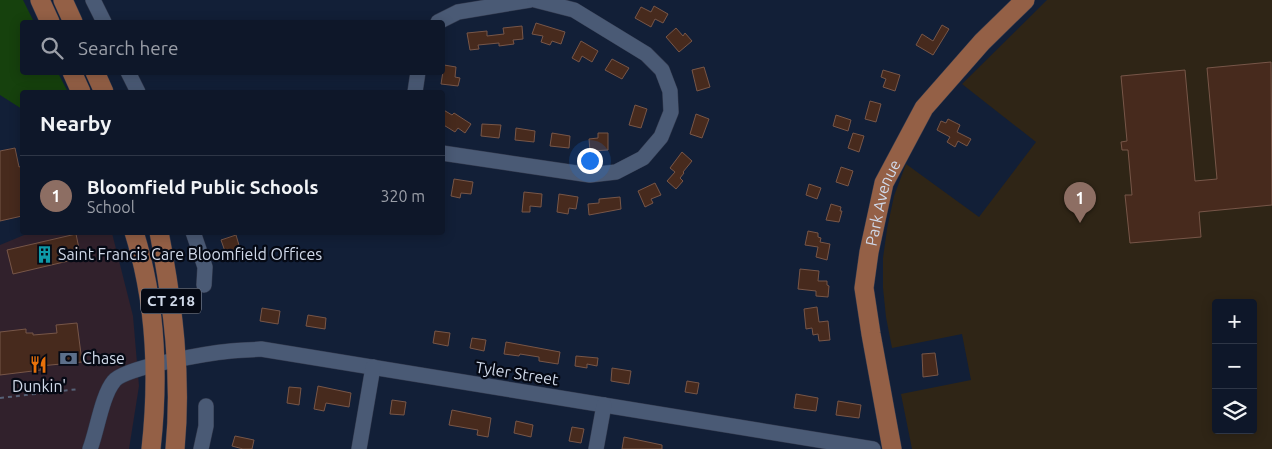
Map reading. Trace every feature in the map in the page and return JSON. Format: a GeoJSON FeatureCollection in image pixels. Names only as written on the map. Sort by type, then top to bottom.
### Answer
{"type":"FeatureCollection","features":[{"type":"Feature","properties":{"kind":"main road"},"geometry":{"type":"LineString","coordinates":[[40,0],[49,20]]}},
{"type":"Feature","properties":{"kind":"main road"},"geometry":{"type":"LineString","coordinates":[[63,0],[72,20]]}},
{"type":"Feature","properties":{"kind":"main road","name":"Park Avenue"},"geometry":{"type":"LineString","coordinates":[[883,448],[864,288],[869,252],[884,182],[924,108],[982,42],[1025,0]]}},
{"type":"Feature","properties":{"kind":"main road"},"geometry":{"type":"LineString","coordinates":[[73,75],[80,90]]}},
{"type":"Feature","properties":{"kind":"main road"},"geometry":{"type":"LineString","coordinates":[[96,75],[103,90]]}},
{"type":"Feature","properties":{"kind":"main road","name":"CT 218"},"geometry":{"type":"LineString","coordinates":[[135,235],[147,290],[155,366],[154,429],[151,449]]}},
{"type":"Feature","properties":{"kind":"main road","name":"CT 218"},"geometry":{"type":"LineString","coordinates":[[160,235],[173,312],[177,419],[175,449]]}},
{"type":"Feature","properties":{"kind":"street"},"geometry":{"type":"LineString","coordinates":[[93,0],[103,20]]}},
{"type":"Feature","properties":{"kind":"street"},"geometry":{"type":"LineString","coordinates":[[442,20],[458,12],[530,0]]}},
{"type":"Feature","properties":{"kind":"street"},"geometry":{"type":"LineString","coordinates":[[445,153],[590,174],[616,172],[643,158],[661,138],[671,112],[670,91],[662,70],[646,54],[574,10],[535,0]]}},
{"type":"Feature","properties":{"kind":"street"},"geometry":{"type":"LineString","coordinates":[[130,75],[137,90]]}},
{"type":"Feature","properties":{"kind":"street"},"geometry":{"type":"LineString","coordinates":[[415,90],[418,75]]}},
{"type":"Feature","properties":{"kind":"street"},"geometry":{"type":"LineString","coordinates":[[194,235],[206,267],[204,285]]}},
{"type":"Feature","properties":{"kind":"street","name":"Tyler Street"},"geometry":{"type":"LineString","coordinates":[[90,449],[105,399],[115,379],[120,375],[176,360],[231,351],[261,349],[883,448]]}},
{"type":"Feature","properties":{"kind":"street"},"geometry":{"type":"LineString","coordinates":[[359,449],[373,367]]}},
{"type":"Feature","properties":{"kind":"street"},"geometry":{"type":"LineString","coordinates":[[596,449],[604,405]]}},
{"type":"Feature","properties":{"kind":"street"},"geometry":{"type":"LineString","coordinates":[[201,449],[206,426],[206,406]]}},
{"type":"Feature","properties":{"kind":"path"},"geometry":{"type":"LineString","coordinates":[[0,398],[79,389]]}},
{"type":"Feature","properties":{"kind":"shaded area"},"geometry":{"type":"Polygon","coordinates":[[[1047,0],[1272,0],[1272,449],[912,449],[901,394],[971,380],[962,334],[892,348],[883,288],[883,258],[894,196],[906,164],[979,217],[1036,142],[962,84],[1047,0]]]}},
{"type":"Feature","properties":{"kind":"shaded area"},"geometry":{"type":"Polygon","coordinates":[[[24,235],[113,235],[133,316],[139,386],[129,449],[0,449],[0,245],[24,235]]]}},
{"type":"Feature","properties":{"kind":"green space"},"geometry":{"type":"Polygon","coordinates":[[[0,0],[23,0],[33,20],[20,20],[20,75],[59,75],[67,90],[20,90],[20,108],[0,95],[0,0]]]}},
{"type":"Feature","properties":{"kind":"building"},"geometry":{"type":"Polygon","coordinates":[[[654,6],[668,14],[663,23],[655,19],[651,27],[635,18],[641,7],[651,12],[654,6]]]}},
{"type":"Feature","properties":{"kind":"building"},"geometry":{"type":"Polygon","coordinates":[[[536,23],[565,32],[561,44],[552,41],[550,45],[541,42],[543,36],[532,34],[536,23]]]}},
{"type":"Feature","properties":{"kind":"building"},"geometry":{"type":"Polygon","coordinates":[[[942,25],[949,29],[933,55],[916,45],[922,34],[933,41],[942,25]]]}},
{"type":"Feature","properties":{"kind":"building"},"geometry":{"type":"Polygon","coordinates":[[[522,26],[523,39],[513,40],[514,44],[499,46],[499,43],[478,45],[479,49],[470,50],[467,33],[487,31],[487,36],[504,34],[503,28],[522,26]]]}},
{"type":"Feature","properties":{"kind":"building"},"geometry":{"type":"Polygon","coordinates":[[[676,28],[683,36],[685,33],[692,41],[679,52],[666,37],[676,28]]]}},
{"type":"Feature","properties":{"kind":"building"},"geometry":{"type":"Polygon","coordinates":[[[581,41],[598,51],[592,62],[582,56],[579,62],[572,58],[581,41]]]}},
{"type":"Feature","properties":{"kind":"building"},"geometry":{"type":"Polygon","coordinates":[[[612,59],[629,68],[622,79],[605,70],[612,59]]]}},
{"type":"Feature","properties":{"kind":"building"},"geometry":{"type":"Polygon","coordinates":[[[1271,62],[1272,205],[1199,212],[1201,237],[1130,243],[1125,195],[1132,195],[1128,150],[1122,150],[1121,142],[1127,141],[1121,76],[1185,70],[1195,181],[1217,179],[1207,68],[1271,62]]]}},
{"type":"Feature","properties":{"kind":"building"},"geometry":{"type":"Polygon","coordinates":[[[445,65],[456,67],[455,77],[460,78],[458,86],[441,84],[442,75],[445,75],[445,65]]]}},
{"type":"Feature","properties":{"kind":"building"},"geometry":{"type":"Polygon","coordinates":[[[704,67],[710,87],[697,91],[692,70],[704,67]]]}},
{"type":"Feature","properties":{"kind":"building"},"geometry":{"type":"Polygon","coordinates":[[[883,70],[900,75],[895,91],[883,87],[886,79],[881,77],[883,70]]]}},
{"type":"Feature","properties":{"kind":"building"},"geometry":{"type":"Polygon","coordinates":[[[870,101],[881,104],[876,122],[865,119],[870,101]]]}},
{"type":"Feature","properties":{"kind":"building"},"geometry":{"type":"Polygon","coordinates":[[[635,105],[647,109],[641,128],[629,125],[635,105]]]}},
{"type":"Feature","properties":{"kind":"building"},"geometry":{"type":"Polygon","coordinates":[[[445,111],[452,115],[454,113],[471,124],[465,133],[458,128],[455,132],[445,126],[445,111]]]}},
{"type":"Feature","properties":{"kind":"building"},"geometry":{"type":"Polygon","coordinates":[[[696,114],[709,119],[702,138],[690,134],[696,114]]]}},
{"type":"Feature","properties":{"kind":"building"},"geometry":{"type":"Polygon","coordinates":[[[836,115],[851,120],[848,131],[833,126],[836,115]]]}},
{"type":"Feature","properties":{"kind":"building"},"geometry":{"type":"Polygon","coordinates":[[[948,119],[960,125],[957,132],[971,139],[967,146],[958,141],[955,147],[947,142],[950,137],[937,130],[941,121],[946,123],[948,119]]]}},
{"type":"Feature","properties":{"kind":"building"},"geometry":{"type":"Polygon","coordinates":[[[482,124],[501,125],[499,138],[481,136],[482,124]]]}},
{"type":"Feature","properties":{"kind":"building"},"geometry":{"type":"Polygon","coordinates":[[[516,128],[535,131],[534,142],[515,140],[516,128]]]}},
{"type":"Feature","properties":{"kind":"building"},"geometry":{"type":"Polygon","coordinates":[[[552,133],[570,136],[569,148],[550,146],[552,133]]]}},
{"type":"Feature","properties":{"kind":"building"},"geometry":{"type":"Polygon","coordinates":[[[598,133],[608,133],[608,150],[590,151],[589,139],[598,138],[598,133]]]}},
{"type":"Feature","properties":{"kind":"building"},"geometry":{"type":"Polygon","coordinates":[[[853,133],[864,136],[859,152],[848,148],[853,133]]]}},
{"type":"Feature","properties":{"kind":"building"},"geometry":{"type":"Polygon","coordinates":[[[15,148],[20,167],[20,216],[0,221],[0,151],[15,148]]]}},
{"type":"Feature","properties":{"kind":"building"},"geometry":{"type":"Polygon","coordinates":[[[682,152],[692,161],[683,172],[680,178],[683,181],[676,189],[667,181],[675,172],[670,168],[682,152]]]}},
{"type":"Feature","properties":{"kind":"building"},"geometry":{"type":"Polygon","coordinates":[[[841,167],[853,171],[848,186],[836,182],[841,167]]]}},
{"type":"Feature","properties":{"kind":"building"},"geometry":{"type":"Polygon","coordinates":[[[454,179],[473,182],[471,194],[461,193],[460,198],[451,196],[454,179]]]}},
{"type":"Feature","properties":{"kind":"building"},"geometry":{"type":"Polygon","coordinates":[[[655,183],[661,195],[651,199],[653,203],[645,207],[638,191],[655,183]]]}},
{"type":"Feature","properties":{"kind":"building"},"geometry":{"type":"Polygon","coordinates":[[[809,184],[821,188],[817,199],[806,195],[809,184]]]}},
{"type":"Feature","properties":{"kind":"building"},"geometry":{"type":"Polygon","coordinates":[[[524,192],[542,194],[541,207],[530,206],[530,212],[522,212],[524,192]]]}},
{"type":"Feature","properties":{"kind":"building"},"geometry":{"type":"Polygon","coordinates":[[[559,194],[578,197],[576,209],[569,208],[568,214],[557,212],[559,194]]]}},
{"type":"Feature","properties":{"kind":"building"},"geometry":{"type":"Polygon","coordinates":[[[620,197],[621,209],[589,215],[588,204],[599,203],[599,199],[620,197]]]}},
{"type":"Feature","properties":{"kind":"building"},"geometry":{"type":"Polygon","coordinates":[[[831,204],[841,207],[840,211],[842,211],[839,222],[826,220],[831,204]]]}},
{"type":"Feature","properties":{"kind":"building"},"geometry":{"type":"Polygon","coordinates":[[[808,231],[818,233],[818,237],[821,238],[820,242],[830,244],[827,260],[816,257],[818,247],[805,245],[808,231]]]}},
{"type":"Feature","properties":{"kind":"building","name":"Saint Francis Care Bloomfield Offices"},"geometry":{"type":"Polygon","coordinates":[[[76,235],[81,258],[13,274],[7,250],[76,235]]]}},
{"type":"Feature","properties":{"kind":"building"},"geometry":{"type":"Polygon","coordinates":[[[236,235],[241,252],[227,257],[221,240],[236,235]]]}},
{"type":"Feature","properties":{"kind":"building"},"geometry":{"type":"Polygon","coordinates":[[[800,269],[819,271],[818,281],[827,281],[829,286],[828,297],[816,296],[816,291],[798,289],[800,269]]]}},
{"type":"Feature","properties":{"kind":"building"},"geometry":{"type":"Polygon","coordinates":[[[817,307],[819,322],[828,321],[830,340],[819,341],[818,334],[813,335],[812,328],[806,329],[804,309],[817,307]]]}},
{"type":"Feature","properties":{"kind":"building"},"geometry":{"type":"Polygon","coordinates":[[[262,308],[280,311],[278,324],[260,321],[262,308]]]}},
{"type":"Feature","properties":{"kind":"building"},"geometry":{"type":"Polygon","coordinates":[[[308,315],[326,318],[325,329],[306,326],[308,315]]]}},
{"type":"Feature","properties":{"kind":"building"},"geometry":{"type":"Polygon","coordinates":[[[77,323],[82,362],[40,366],[41,370],[0,375],[0,332],[26,329],[26,333],[33,333],[33,335],[57,333],[56,325],[77,323]]]}},
{"type":"Feature","properties":{"kind":"building"},"geometry":{"type":"Polygon","coordinates":[[[435,331],[450,333],[448,346],[433,343],[435,331]]]}},
{"type":"Feature","properties":{"kind":"building"},"geometry":{"type":"Polygon","coordinates":[[[472,338],[486,340],[484,351],[470,348],[472,338]]]}},
{"type":"Feature","properties":{"kind":"building"},"geometry":{"type":"Polygon","coordinates":[[[506,342],[560,352],[558,364],[539,361],[539,357],[504,354],[506,342]]]}},
{"type":"Feature","properties":{"kind":"building"},"geometry":{"type":"Polygon","coordinates":[[[935,353],[938,375],[923,377],[922,354],[935,353]]]}},
{"type":"Feature","properties":{"kind":"building"},"geometry":{"type":"Polygon","coordinates":[[[576,356],[598,358],[597,366],[587,364],[587,368],[575,366],[576,356]]]}},
{"type":"Feature","properties":{"kind":"building"},"geometry":{"type":"Polygon","coordinates":[[[612,368],[631,371],[629,384],[611,381],[612,368]]]}},
{"type":"Feature","properties":{"kind":"building"},"geometry":{"type":"Polygon","coordinates":[[[687,381],[699,383],[697,394],[685,392],[687,381]]]}},
{"type":"Feature","properties":{"kind":"building"},"geometry":{"type":"Polygon","coordinates":[[[318,386],[351,393],[349,407],[326,403],[324,411],[314,409],[318,386]]]}},
{"type":"Feature","properties":{"kind":"building"},"geometry":{"type":"Polygon","coordinates":[[[289,387],[301,388],[299,405],[287,403],[289,387]]]}},
{"type":"Feature","properties":{"kind":"building"},"geometry":{"type":"Polygon","coordinates":[[[796,394],[818,398],[816,411],[794,408],[796,394]]]}},
{"type":"Feature","properties":{"kind":"building"},"geometry":{"type":"Polygon","coordinates":[[[392,400],[406,402],[404,415],[390,414],[392,400]]]}},
{"type":"Feature","properties":{"kind":"building"},"geometry":{"type":"Polygon","coordinates":[[[838,401],[861,405],[859,418],[836,415],[838,401]]]}},
{"type":"Feature","properties":{"kind":"building"},"geometry":{"type":"Polygon","coordinates":[[[452,410],[491,418],[488,437],[477,435],[478,430],[449,425],[452,410]]]}},
{"type":"Feature","properties":{"kind":"building"},"geometry":{"type":"Polygon","coordinates":[[[516,421],[533,425],[531,437],[514,433],[516,421]]]}},
{"type":"Feature","properties":{"kind":"building"},"geometry":{"type":"Polygon","coordinates":[[[572,427],[584,429],[581,443],[569,441],[572,427]]]}},
{"type":"Feature","properties":{"kind":"building"},"geometry":{"type":"Polygon","coordinates":[[[235,436],[254,440],[252,449],[232,446],[235,436]]]}},
{"type":"Feature","properties":{"kind":"building"},"geometry":{"type":"Polygon","coordinates":[[[624,437],[662,445],[662,449],[622,449],[624,437]]]}},
{"type":"Feature","properties":{"kind":"place","name":"Bloomfield Public Schools"},"geometry":{"type":"Point","coordinates":[1080,223]}},
{"type":"Feature","properties":{"kind":"place","name":"Saint Francis Care Bloomfield Offices"},"geometry":{"type":"Point","coordinates":[44,254]}},
{"type":"Feature","properties":{"kind":"place","name":"Chase"},"geometry":{"type":"Point","coordinates":[68,358]}},
{"type":"Feature","properties":{"kind":"place","name":"Dunkin'"},"geometry":{"type":"Point","coordinates":[39,364]}}]}
